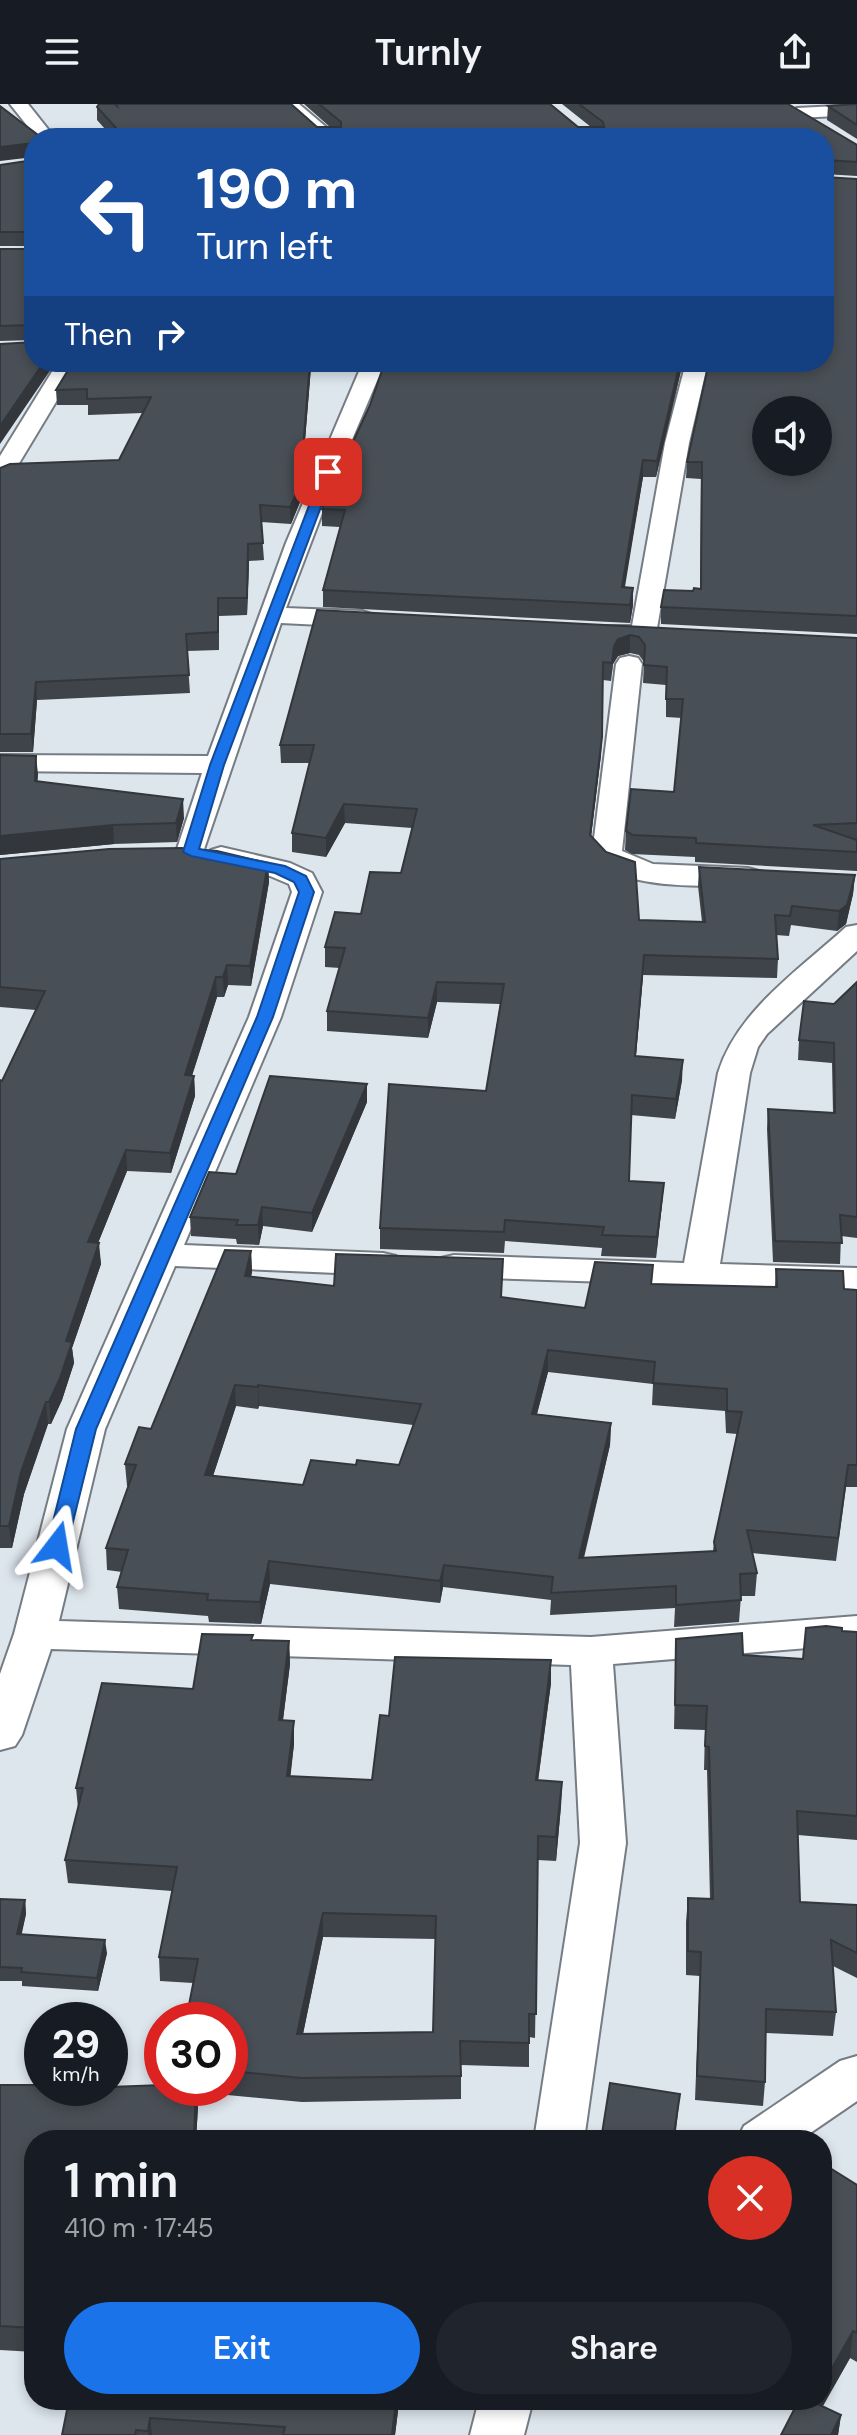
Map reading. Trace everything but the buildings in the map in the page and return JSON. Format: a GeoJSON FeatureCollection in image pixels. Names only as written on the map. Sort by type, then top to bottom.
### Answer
{"type":"FeatureCollection","features":[{"type":"Feature","properties":{"kind":"street"},"geometry":{"type":"LineString","coordinates":[[19,104],[38,128]]}},
{"type":"Feature","properties":{"kind":"street"},"geometry":{"type":"LineString","coordinates":[[288,104],[318,128]]}},
{"type":"Feature","properties":{"kind":"street"},"geometry":{"type":"LineString","coordinates":[[791,108],[857,110]]}},
{"type":"Feature","properties":{"kind":"street"},"geometry":{"type":"LineString","coordinates":[[791,108],[821,128]]}},
{"type":"Feature","properties":{"kind":"street"},"geometry":{"type":"LineString","coordinates":[[1,470],[63,372]]}},
{"type":"Feature","properties":{"kind":"street"},"geometry":{"type":"LineString","coordinates":[[0,1735],[35,1634],[86,1429],[265,1017],[307,892],[301,879],[279,869],[179,853],[217,765],[272,615],[369,372]]}},
{"type":"Feature","properties":{"kind":"street"},"geometry":{"type":"LineString","coordinates":[[643,634],[677,443],[695,372]]}},
{"type":"Feature","properties":{"kind":"street"},"geometry":{"type":"LineString","coordinates":[[272,615],[380,620]]}},
{"type":"Feature","properties":{"kind":"street"},"geometry":{"type":"LineString","coordinates":[[581,631],[674,636]]}},
{"type":"Feature","properties":{"kind":"street"},"geometry":{"type":"LineString","coordinates":[[629,664],[607,854],[616,863],[640,871],[778,878]]}},
{"type":"Feature","properties":{"kind":"street"},"geometry":{"type":"LineString","coordinates":[[0,763],[217,765]]}},
{"type":"Feature","properties":{"kind":"street"},"geometry":{"type":"LineString","coordinates":[[700,1275],[734,1073],[742,1047],[756,1027],[857,934]]}},
{"type":"Feature","properties":{"kind":"street"},"geometry":{"type":"LineString","coordinates":[[161,1255],[857,1279]]}},
{"type":"Feature","properties":{"kind":"street"},"geometry":{"type":"LineString","coordinates":[[35,1634],[591,1651],[857,1630]]}},
{"type":"Feature","properties":{"kind":"street"},"geometry":{"type":"LineString","coordinates":[[560,2130],[603,1843],[591,1651]]}},
{"type":"Feature","properties":{"kind":"street"},"geometry":{"type":"LineString","coordinates":[[777,2130],[857,2075]]}},
{"type":"Feature","properties":{"kind":"street"},"geometry":{"type":"LineString","coordinates":[[497,2435],[503,2410]]}},
{"type":"Feature","properties":{"kind":"route"},"geometry":{"type":"LineString","coordinates":[[57,1546],[86,1429],[265,1017],[307,892],[301,879],[279,869],[191,852],[217,765],[328,472]]}}]}
